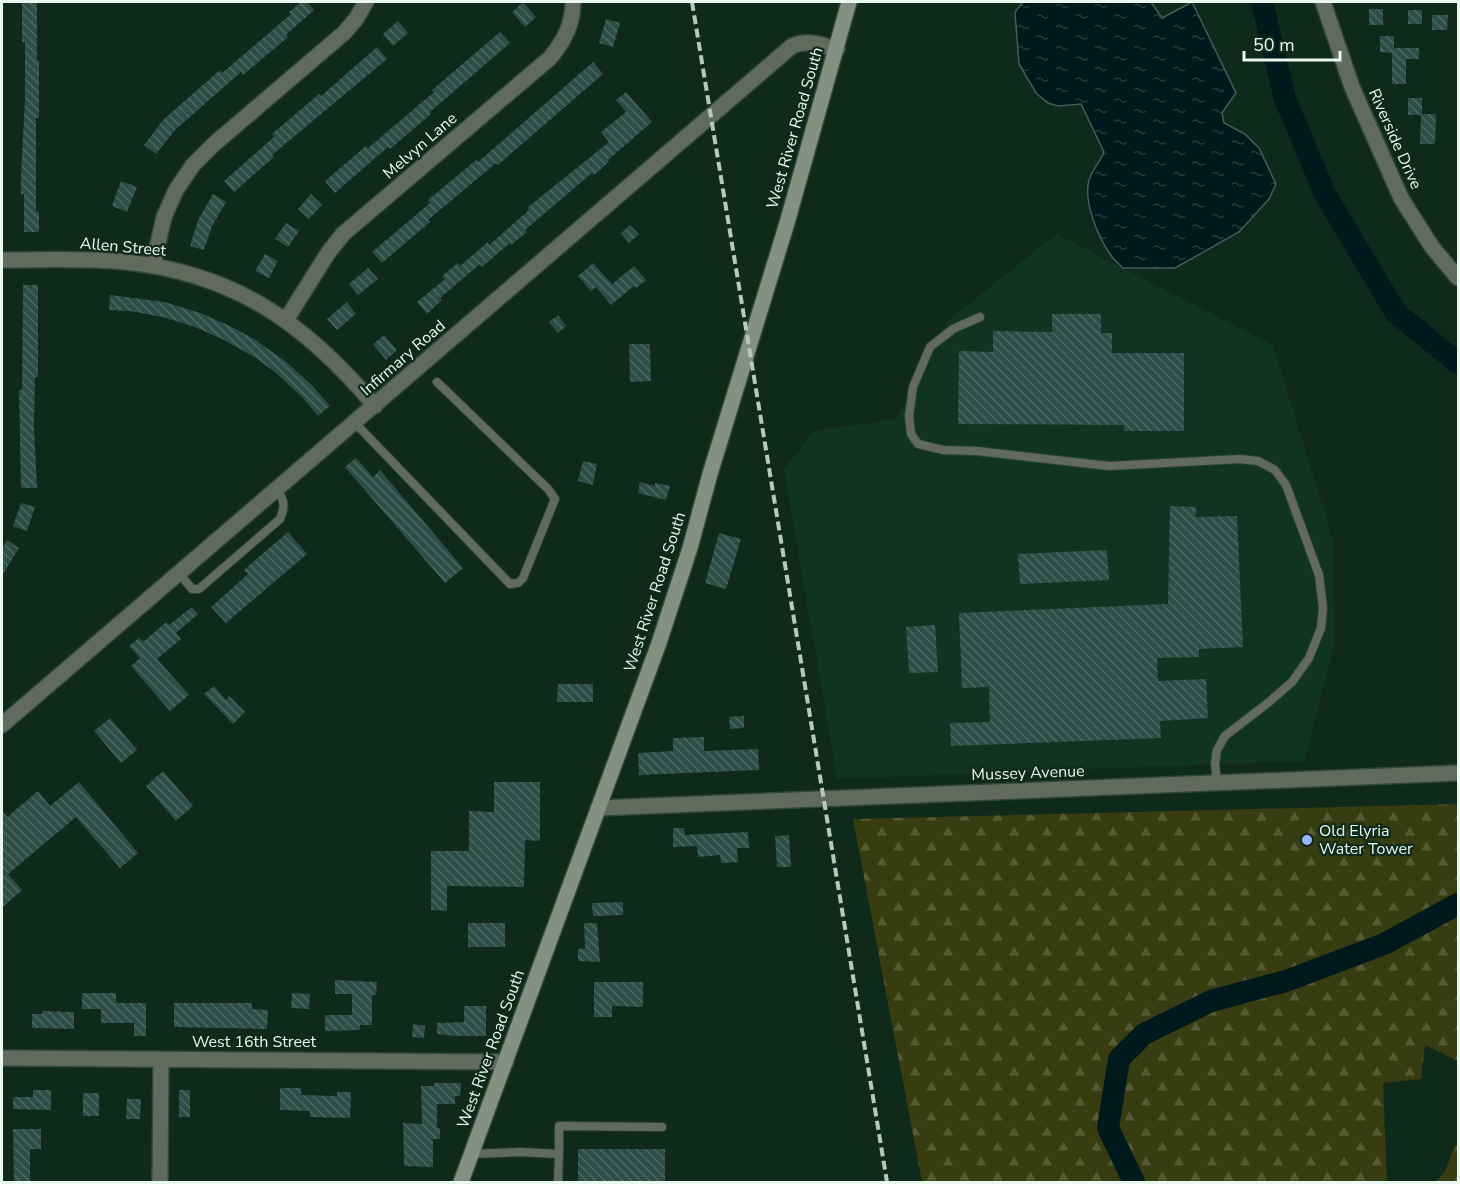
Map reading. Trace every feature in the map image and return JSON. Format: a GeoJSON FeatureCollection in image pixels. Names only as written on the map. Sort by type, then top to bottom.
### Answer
{"type":"FeatureCollection","features":[{"type":"Feature","properties":{"kind":"main road","name":"West River Road South"},"geometry":{"type":"LineString","coordinates":[[461,1182],[659,643],[690,548],[710,474],[787,224],[849,2]]}},
{"type":"Feature","properties":{"kind":"street"},"geometry":{"type":"LineString","coordinates":[[153,265],[164,217],[176,190],[193,165],[214,144],[344,33],[366,2]]}},
{"type":"Feature","properties":{"kind":"street","name":"Melvyn Lane"},"geometry":{"type":"LineString","coordinates":[[286,320],[328,253],[343,234],[550,58],[566,35],[573,2]]}},
{"type":"Feature","properties":{"kind":"street","name":"Riverside Drive"},"geometry":{"type":"LineString","coordinates":[[1323,2],[1352,87],[1401,198],[1432,247],[1458,278]]}},
{"type":"Feature","properties":{"kind":"street","name":"Infirmary Road"},"geometry":{"type":"LineString","coordinates":[[2,725],[792,46],[812,43],[837,49]]}},
{"type":"Feature","properties":{"kind":"street","name":"Allen Street"},"geometry":{"type":"LineString","coordinates":[[2,260],[96,260],[153,265],[207,280],[235,291],[286,320],[332,358],[375,406]]}},
{"type":"Feature","properties":{"kind":"street","name":"Mussey Avenue"},"geometry":{"type":"LineString","coordinates":[[598,808],[1458,773]]}},
{"type":"Feature","properties":{"kind":"street","name":"West 16th Street"},"geometry":{"type":"LineString","coordinates":[[2,1058],[506,1062]]}},
{"type":"Feature","properties":{"kind":"street"},"geometry":{"type":"LineString","coordinates":[[160,1182],[161,1060]]}},
{"type":"Feature","properties":{"kind":"lane"},"geometry":{"type":"LineString","coordinates":[[980,317],[953,329],[930,347],[913,387],[909,416],[911,434],[918,444],[943,450],[977,451],[1109,466],[1240,459],[1258,461],[1275,470],[1286,485],[1319,574],[1323,608],[1321,628],[1309,658],[1292,682],[1225,736],[1217,750],[1215,763],[1217,783]]}},
{"type":"Feature","properties":{"kind":"lane"},"geometry":{"type":"LineString","coordinates":[[355,423],[510,584],[518,583],[555,499],[548,489],[437,381]]}},
{"type":"Feature","properties":{"kind":"lane"},"geometry":{"type":"LineString","coordinates":[[180,573],[192,589],[199,589],[280,519],[284,510],[283,498],[277,490]]}},
{"type":"Feature","properties":{"kind":"lane"},"geometry":{"type":"LineString","coordinates":[[558,1182],[559,1126],[662,1127]]}},
{"type":"Feature","properties":{"kind":"lane"},"geometry":{"type":"LineString","coordinates":[[471,1154],[520,1152],[559,1154]]}},
{"type":"Feature","properties":{"kind":"shaded area"},"geometry":{"type":"Polygon","coordinates":[[[1056,234],[1273,345],[1333,539],[1334,648],[1304,761],[837,779],[784,469],[814,431],[897,419],[945,323],[1056,234]]]}},
{"type":"Feature","properties":{"kind":"green space"},"geometry":{"type":"Polygon","coordinates":[[[1458,804],[1458,1061],[1425,1045],[1421,1079],[1383,1083],[1387,1182],[922,1182],[853,819],[1458,804]]]}},
{"type":"Feature","properties":{"kind":"green space"},"geometry":{"type":"Polygon","coordinates":[[[1455,1145],[1458,1145],[1458,1182],[1435,1182],[1445,1172],[1455,1145]]]}},
{"type":"Feature","properties":{"kind":"water"},"geometry":{"type":"Polygon","coordinates":[[[1023,2],[1151,2],[1162,18],[1192,2],[1236,93],[1222,113],[1224,123],[1245,134],[1259,148],[1276,184],[1269,199],[1239,232],[1175,268],[1123,268],[1114,260],[1096,229],[1088,198],[1089,180],[1104,152],[1081,104],[1058,106],[1048,103],[1036,93],[1019,64],[1015,12],[1023,2]]]}},
{"type":"Feature","properties":{"kind":"building"},"geometry":{"type":"Polygon","coordinates":[[[22,2],[37,2],[39,118],[36,118],[36,212],[39,212],[39,232],[24,232],[24,194],[21,194],[25,99],[22,2]]]}},
{"type":"Feature","properties":{"kind":"building"},"geometry":{"type":"Polygon","coordinates":[[[301,2],[307,2],[314,10],[286,35],[288,37],[243,75],[241,72],[175,130],[156,154],[144,145],[164,119],[220,70],[222,73],[291,14],[289,12],[301,2]]]}},
{"type":"Feature","properties":{"kind":"building"},"geometry":{"type":"Polygon","coordinates":[[[523,2],[536,17],[525,27],[512,12],[523,2]]]}},
{"type":"Feature","properties":{"kind":"building"},"geometry":{"type":"Polygon","coordinates":[[[1369,9],[1383,9],[1383,25],[1369,25],[1369,9]]]}},
{"type":"Feature","properties":{"kind":"building"},"geometry":{"type":"Polygon","coordinates":[[[1408,10],[1422,10],[1422,24],[1408,24],[1408,10]]]}},
{"type":"Feature","properties":{"kind":"building"},"geometry":{"type":"Polygon","coordinates":[[[1432,15],[1448,15],[1447,30],[1432,30],[1432,15]]]}},
{"type":"Feature","properties":{"kind":"building"},"geometry":{"type":"Polygon","coordinates":[[[606,19],[620,23],[613,47],[599,43],[606,19]]]}},
{"type":"Feature","properties":{"kind":"building"},"geometry":{"type":"Polygon","coordinates":[[[398,21],[408,33],[393,46],[383,34],[398,21]]]}},
{"type":"Feature","properties":{"kind":"building"},"geometry":{"type":"Polygon","coordinates":[[[500,32],[510,43],[430,112],[431,114],[390,149],[388,147],[335,193],[325,181],[434,92],[432,90],[500,32]]]}},
{"type":"Feature","properties":{"kind":"building"},"geometry":{"type":"Polygon","coordinates":[[[1380,36],[1394,36],[1394,48],[1419,48],[1419,59],[1406,59],[1406,84],[1392,84],[1392,53],[1380,52],[1380,36]]]}},
{"type":"Feature","properties":{"kind":"building"},"geometry":{"type":"Polygon","coordinates":[[[377,47],[387,59],[272,155],[274,157],[234,192],[224,181],[274,137],[272,134],[319,94],[321,96],[377,47]]]}},
{"type":"Feature","properties":{"kind":"building"},"geometry":{"type":"Polygon","coordinates":[[[593,62],[603,74],[498,165],[496,163],[428,220],[430,222],[382,263],[372,252],[430,203],[428,200],[476,160],[478,162],[593,62]]]}},
{"type":"Feature","properties":{"kind":"building"},"geometry":{"type":"Polygon","coordinates":[[[626,92],[652,122],[594,175],[592,173],[525,230],[527,232],[482,267],[480,264],[440,298],[442,300],[427,314],[417,302],[445,279],[442,276],[458,263],[460,266],[488,242],[489,245],[529,210],[527,208],[609,142],[601,132],[626,112],[616,100],[626,92]]]}},
{"type":"Feature","properties":{"kind":"building"},"geometry":{"type":"Polygon","coordinates":[[[1408,98],[1422,98],[1422,114],[1436,114],[1435,144],[1420,144],[1421,115],[1408,115],[1408,98]]]}},
{"type":"Feature","properties":{"kind":"building"},"geometry":{"type":"Polygon","coordinates":[[[121,181],[137,187],[127,212],[112,206],[121,181]]]}},
{"type":"Feature","properties":{"kind":"building"},"geometry":{"type":"Polygon","coordinates":[[[213,194],[226,202],[212,226],[204,250],[190,246],[198,220],[213,194]]]}},
{"type":"Feature","properties":{"kind":"building"},"geometry":{"type":"Polygon","coordinates":[[[311,194],[322,205],[309,219],[298,209],[311,194]]]}},
{"type":"Feature","properties":{"kind":"building"},"geometry":{"type":"Polygon","coordinates":[[[286,223],[299,231],[288,247],[275,239],[286,223]]]}},
{"type":"Feature","properties":{"kind":"building"},"geometry":{"type":"Polygon","coordinates":[[[630,225],[639,234],[629,243],[621,233],[630,225]]]}},
{"type":"Feature","properties":{"kind":"building"},"geometry":{"type":"Polygon","coordinates":[[[265,254],[278,261],[269,278],[255,271],[265,254]]]}},
{"type":"Feature","properties":{"kind":"building"},"geometry":{"type":"Polygon","coordinates":[[[593,263],[612,284],[634,266],[646,280],[636,288],[634,286],[611,305],[596,287],[591,291],[578,276],[593,263]]]}},
{"type":"Feature","properties":{"kind":"building"},"geometry":{"type":"Polygon","coordinates":[[[368,268],[378,279],[358,295],[349,284],[368,268]]]}},
{"type":"Feature","properties":{"kind":"building"},"geometry":{"type":"Polygon","coordinates":[[[23,285],[38,285],[38,377],[35,377],[34,426],[37,488],[21,488],[19,390],[22,390],[23,285]]]}},
{"type":"Feature","properties":{"kind":"building"},"geometry":{"type":"Polygon","coordinates":[[[110,295],[165,302],[228,325],[254,339],[285,361],[312,385],[330,406],[318,416],[302,397],[256,358],[195,327],[163,317],[109,310],[110,295]]]}},
{"type":"Feature","properties":{"kind":"building"},"geometry":{"type":"Polygon","coordinates":[[[347,302],[356,314],[337,330],[327,319],[347,302]]]}},
{"type":"Feature","properties":{"kind":"building"},"geometry":{"type":"Polygon","coordinates":[[[1052,314],[1101,314],[1101,333],[1112,333],[1112,353],[1184,353],[1184,431],[1124,431],[1124,425],[958,424],[959,351],[993,352],[993,331],[1052,332],[1052,314]]]}},
{"type":"Feature","properties":{"kind":"building"},"geometry":{"type":"Polygon","coordinates":[[[558,315],[566,326],[558,333],[549,322],[558,315]]]}},
{"type":"Feature","properties":{"kind":"building"},"geometry":{"type":"Polygon","coordinates":[[[384,335],[397,350],[386,360],[373,344],[384,335]]]}},
{"type":"Feature","properties":{"kind":"building"},"geometry":{"type":"Polygon","coordinates":[[[629,344],[650,344],[651,381],[630,382],[629,344]]]}},
{"type":"Feature","properties":{"kind":"building"},"geometry":{"type":"Polygon","coordinates":[[[356,458],[373,477],[380,470],[463,568],[445,583],[345,467],[356,458]]]}},
{"type":"Feature","properties":{"kind":"building"},"geometry":{"type":"Polygon","coordinates":[[[583,461],[597,464],[593,485],[578,481],[583,461]]]}},
{"type":"Feature","properties":{"kind":"building"},"geometry":{"type":"Polygon","coordinates":[[[640,482],[655,486],[655,483],[670,486],[666,500],[638,493],[640,482]]]}},
{"type":"Feature","properties":{"kind":"building"},"geometry":{"type":"Polygon","coordinates":[[[21,503],[35,507],[27,531],[13,526],[21,503]]]}},
{"type":"Feature","properties":{"kind":"building"},"geometry":{"type":"Polygon","coordinates":[[[1170,506],[1196,507],[1196,517],[1237,516],[1243,647],[1199,649],[1199,657],[1157,658],[1158,681],[1206,679],[1208,718],[1160,721],[1161,738],[951,746],[950,723],[990,722],[989,687],[962,688],[959,613],[1168,604],[1170,506]]]}},
{"type":"Feature","properties":{"kind":"building"},"geometry":{"type":"Polygon","coordinates":[[[288,532],[307,554],[226,623],[211,607],[248,574],[244,570],[288,532]]]}},
{"type":"Feature","properties":{"kind":"building"},"geometry":{"type":"Polygon","coordinates":[[[719,533],[741,539],[726,589],[705,583],[719,533]]]}},
{"type":"Feature","properties":{"kind":"building"},"geometry":{"type":"Polygon","coordinates":[[[7,540],[19,548],[2,576],[2,549],[7,540]]]}},
{"type":"Feature","properties":{"kind":"building"},"geometry":{"type":"Polygon","coordinates":[[[1107,550],[1109,580],[1020,584],[1018,554],[1107,550]]]}},
{"type":"Feature","properties":{"kind":"building"},"geometry":{"type":"Polygon","coordinates":[[[192,607],[198,614],[176,633],[181,639],[157,659],[189,695],[170,711],[131,666],[140,658],[129,646],[139,638],[143,642],[166,622],[169,625],[192,607]]]}},
{"type":"Feature","properties":{"kind":"building"},"geometry":{"type":"Polygon","coordinates":[[[935,625],[938,672],[909,673],[906,627],[935,625]]]}},
{"type":"Feature","properties":{"kind":"building"},"geometry":{"type":"Polygon","coordinates":[[[558,684],[593,684],[593,702],[557,702],[558,684]]]}},
{"type":"Feature","properties":{"kind":"building"},"geometry":{"type":"Polygon","coordinates":[[[214,686],[226,700],[229,696],[245,712],[233,724],[204,694],[214,686]]]}},
{"type":"Feature","properties":{"kind":"building"},"geometry":{"type":"Polygon","coordinates":[[[744,716],[744,728],[730,729],[729,717],[744,716]]]}},
{"type":"Feature","properties":{"kind":"building"},"geometry":{"type":"Polygon","coordinates":[[[110,718],[137,750],[121,763],[94,731],[110,718]]]}},
{"type":"Feature","properties":{"kind":"building"},"geometry":{"type":"Polygon","coordinates":[[[704,737],[704,751],[758,749],[759,770],[639,775],[638,753],[673,751],[673,738],[704,737]]]}},
{"type":"Feature","properties":{"kind":"building"},"geometry":{"type":"Polygon","coordinates":[[[163,771],[193,806],[176,821],[146,786],[163,771]]]}},
{"type":"Feature","properties":{"kind":"building"},"geometry":{"type":"Polygon","coordinates":[[[79,782],[138,853],[120,868],[76,817],[8,874],[22,890],[2,908],[2,810],[7,817],[38,791],[50,806],[79,782]]]}},
{"type":"Feature","properties":{"kind":"building"},"geometry":{"type":"Polygon","coordinates":[[[494,782],[540,782],[540,841],[525,840],[524,887],[447,886],[447,911],[431,910],[431,851],[469,851],[469,811],[494,812],[494,782]]]}},
{"type":"Feature","properties":{"kind":"building"},"geometry":{"type":"Polygon","coordinates":[[[673,828],[684,828],[685,835],[748,832],[749,848],[737,848],[738,862],[721,863],[720,855],[698,857],[697,846],[673,847],[673,828]]]}},
{"type":"Feature","properties":{"kind":"building"},"geometry":{"type":"Polygon","coordinates":[[[789,835],[791,867],[777,867],[775,836],[789,835]]]}},
{"type":"Feature","properties":{"kind":"building"},"geometry":{"type":"Polygon","coordinates":[[[623,902],[623,915],[593,916],[592,903],[623,902]]]}},
{"type":"Feature","properties":{"kind":"building"},"geometry":{"type":"Polygon","coordinates":[[[468,923],[505,923],[505,947],[468,947],[468,923]]]}},
{"type":"Feature","properties":{"kind":"building"},"geometry":{"type":"Polygon","coordinates":[[[584,923],[597,923],[600,962],[578,961],[578,949],[585,948],[584,923]]]}},
{"type":"Feature","properties":{"kind":"building"},"geometry":{"type":"Polygon","coordinates":[[[335,980],[377,982],[376,995],[372,995],[372,1025],[360,1025],[360,1030],[325,1031],[325,1015],[352,1015],[352,994],[335,994],[335,980]]]}},
{"type":"Feature","properties":{"kind":"building"},"geometry":{"type":"Polygon","coordinates":[[[594,982],[643,982],[643,1007],[612,1006],[612,1017],[594,1017],[594,982]]]}},
{"type":"Feature","properties":{"kind":"building"},"geometry":{"type":"Polygon","coordinates":[[[82,993],[116,993],[116,1003],[146,1003],[146,1036],[134,1036],[134,1023],[101,1023],[101,1009],[82,1009],[82,993]]]}},
{"type":"Feature","properties":{"kind":"building"},"geometry":{"type":"Polygon","coordinates":[[[292,993],[310,994],[309,1009],[291,1008],[292,993]]]}},
{"type":"Feature","properties":{"kind":"building"},"geometry":{"type":"Polygon","coordinates":[[[174,1003],[252,1003],[252,1009],[268,1010],[267,1029],[174,1027],[174,1003]]]}},
{"type":"Feature","properties":{"kind":"building"},"geometry":{"type":"Polygon","coordinates":[[[464,1006],[486,1006],[486,1036],[437,1034],[437,1023],[464,1022],[464,1006]]]}},
{"type":"Feature","properties":{"kind":"building"},"geometry":{"type":"Polygon","coordinates":[[[42,1011],[74,1012],[74,1029],[32,1028],[32,1014],[42,1014],[42,1011]]]}},
{"type":"Feature","properties":{"kind":"building"},"geometry":{"type":"Polygon","coordinates":[[[413,1024],[425,1026],[424,1038],[412,1037],[413,1024]]]}},
{"type":"Feature","properties":{"kind":"building"},"geometry":{"type":"Polygon","coordinates":[[[434,1083],[461,1083],[460,1096],[455,1096],[455,1104],[437,1104],[437,1128],[440,1128],[440,1139],[433,1139],[433,1167],[404,1166],[403,1123],[422,1124],[421,1086],[434,1086],[434,1083]]]}},
{"type":"Feature","properties":{"kind":"building"},"geometry":{"type":"Polygon","coordinates":[[[280,1088],[301,1088],[301,1095],[337,1096],[337,1092],[351,1092],[350,1118],[310,1117],[310,1111],[280,1110],[280,1088]]]}},
{"type":"Feature","properties":{"kind":"building"},"geometry":{"type":"Polygon","coordinates":[[[33,1090],[51,1090],[51,1110],[13,1109],[13,1097],[33,1097],[33,1090]]]}},
{"type":"Feature","properties":{"kind":"building"},"geometry":{"type":"Polygon","coordinates":[[[179,1090],[190,1090],[190,1117],[179,1117],[179,1090]]]}},
{"type":"Feature","properties":{"kind":"building"},"geometry":{"type":"Polygon","coordinates":[[[83,1093],[99,1093],[99,1116],[83,1116],[83,1093]]]}},
{"type":"Feature","properties":{"kind":"building"},"geometry":{"type":"Polygon","coordinates":[[[127,1099],[141,1099],[140,1119],[126,1119],[127,1099]]]}},
{"type":"Feature","properties":{"kind":"building"},"geometry":{"type":"Polygon","coordinates":[[[13,1129],[41,1129],[41,1149],[30,1149],[30,1182],[14,1182],[13,1129]]]}},
{"type":"Feature","properties":{"kind":"building"},"geometry":{"type":"Polygon","coordinates":[[[578,1149],[665,1149],[665,1182],[578,1182],[578,1149]]]}},
{"type":"Feature","properties":{"kind":"waterway"},"geometry":{"type":"LineString","coordinates":[[1262,2],[1285,99],[1326,196],[1396,313],[1458,363]]}},
{"type":"Feature","properties":{"kind":"waterway"},"geometry":{"type":"LineString","coordinates":[[1134,1182],[1108,1128],[1119,1059],[1144,1034],[1211,1001],[1286,981],[1384,944],[1458,904]]}},
{"type":"Feature","properties":{"kind":"railway"},"geometry":{"type":"LineString","coordinates":[[692,2],[887,1182]]}},
{"type":"Feature","properties":{"kind":"place","name":"Old Elyria Water Tower"},"geometry":{"type":"Point","coordinates":[1307,840]}}]}
